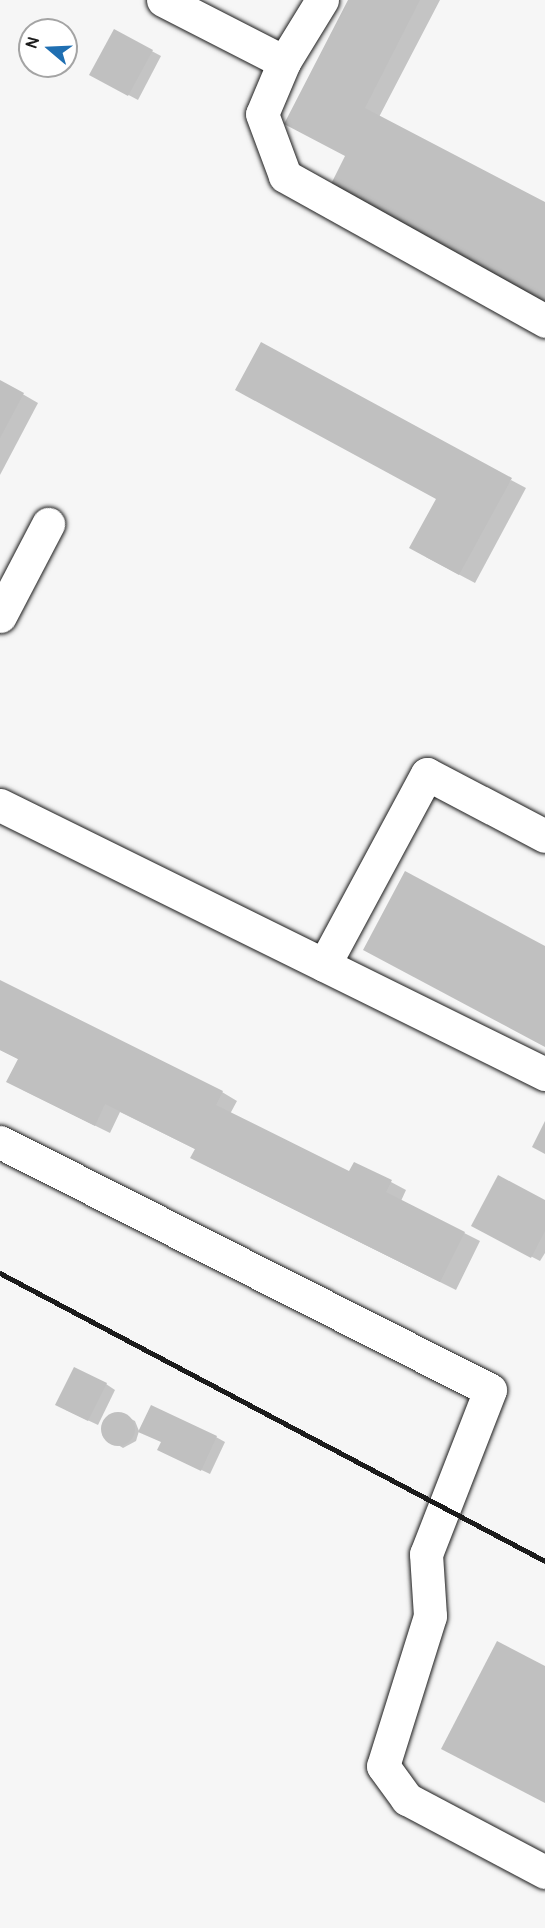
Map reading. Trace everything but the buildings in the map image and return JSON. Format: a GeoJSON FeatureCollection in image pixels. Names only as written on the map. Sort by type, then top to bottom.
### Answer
{"type":"FeatureCollection","features":[{"type":"Feature","properties":{"kind":"street"},"geometry":{"type":"LineString","coordinates":[[163,0],[284,62]]}},
{"type":"Feature","properties":{"kind":"street"},"geometry":{"type":"LineString","coordinates":[[322,0],[284,62],[262,114],[285,176],[545,321]]}},
{"type":"Feature","properties":{"kind":"street"},"geometry":{"type":"LineString","coordinates":[[0,616],[48,524]]}},
{"type":"Feature","properties":{"kind":"street"},"geometry":{"type":"LineString","coordinates":[[324,965],[427,774],[545,836]]}},
{"type":"Feature","properties":{"kind":"street"},"geometry":{"type":"LineString","coordinates":[[0,806],[545,1074]]}},
{"type":"Feature","properties":{"kind":"street"},"geometry":{"type":"LineString","coordinates":[[0,1142],[490,1390],[426,1554],[430,1616],[383,1766],[407,1799],[545,1872]]}},
{"type":"Feature","properties":{"kind":"railway"},"geometry":{"type":"LineString","coordinates":[[0,1273],[545,1561]]}}]}
